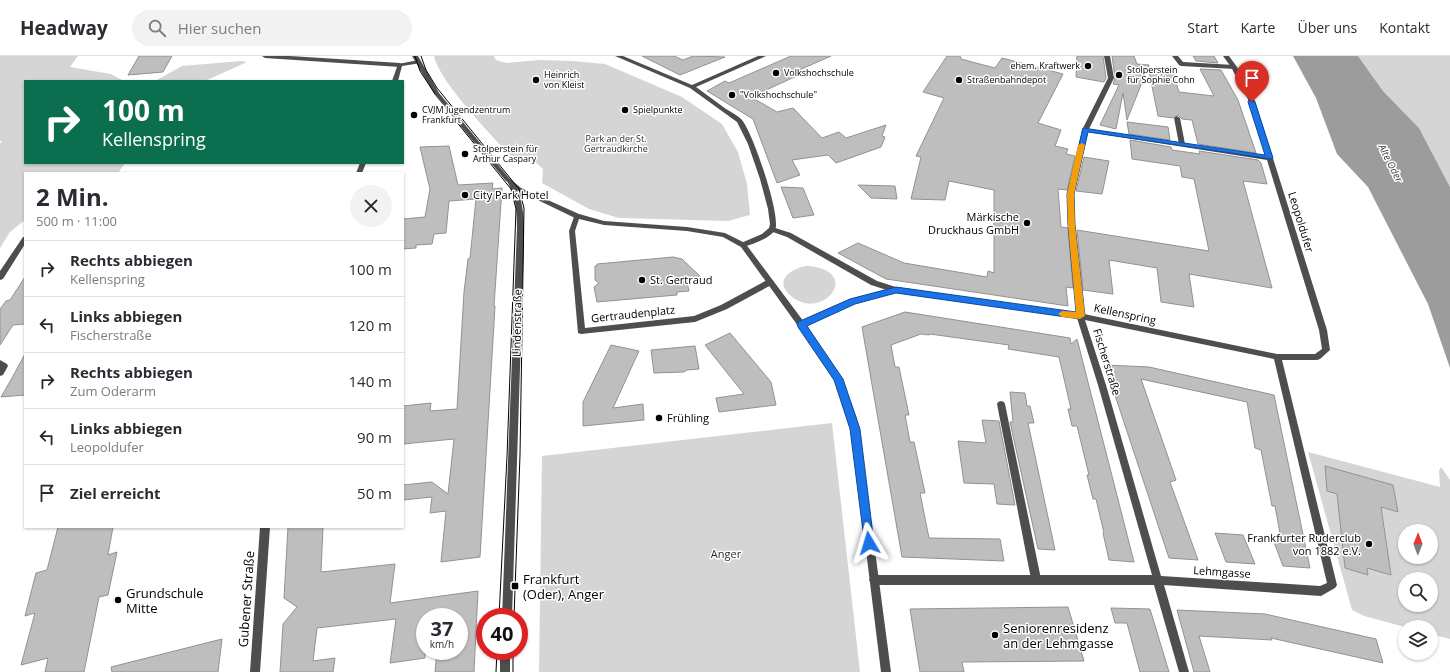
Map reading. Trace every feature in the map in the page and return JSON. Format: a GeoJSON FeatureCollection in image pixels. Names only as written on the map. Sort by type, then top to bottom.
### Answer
{"type":"FeatureCollection","features":[{"type":"Feature","properties":{"kind":"street"},"geometry":{"type":"LineString","coordinates":[[265,56],[400,65],[420,59]]}},
{"type":"Feature","properties":{"kind":"street","name":"Lindenstraße"},"geometry":{"type":"LineString","coordinates":[[415,56],[420,59],[426,77],[437,94],[511,183],[515,189],[520,209],[514,447],[507,608]]}},
{"type":"Feature","properties":{"kind":"street"},"geometry":{"type":"LineString","coordinates":[[618,56],[692,87],[740,121],[751,144],[763,178],[772,209],[774,224],[772,229],[764,236],[743,245]]}},
{"type":"Feature","properties":{"kind":"street"},"geometry":{"type":"LineString","coordinates":[[692,87],[763,56]]}},
{"type":"Feature","properties":{"kind":"street","name":"Fischerstraße"},"geometry":{"type":"LineString","coordinates":[[1107,56],[1110,78],[1086,130],[1070,194],[1080,316],[1184,672]]}},
{"type":"Feature","properties":{"kind":"street"},"geometry":{"type":"LineString","coordinates":[[1175,56],[1181,64],[1234,67]]}},
{"type":"Feature","properties":{"kind":"street","name":"Leopoldufer"},"geometry":{"type":"LineString","coordinates":[[1226,56],[1234,67],[1252,102],[1323,330],[1326,350],[1317,357],[1277,357]]}},
{"type":"Feature","properties":{"kind":"street"},"geometry":{"type":"LineString","coordinates":[[395,80],[400,65]]}},
{"type":"Feature","properties":{"kind":"street"},"geometry":{"type":"LineString","coordinates":[[1177,118],[1182,144]]}},
{"type":"Feature","properties":{"kind":"street"},"geometry":{"type":"LineString","coordinates":[[1086,130],[1269,158]]}},
{"type":"Feature","properties":{"kind":"street"},"geometry":{"type":"LineString","coordinates":[[511,183],[519,189],[577,216],[604,224],[687,229],[725,236],[743,245],[801,324],[838,379],[852,416],[855,429],[886,672]]}},
{"type":"Feature","properties":{"kind":"street","name":"Gertraudenplatz"},"geometry":{"type":"LineString","coordinates":[[577,216],[572,231],[581,330],[695,319],[724,307],[770,282]]}},
{"type":"Feature","properties":{"kind":"street","name":"Kellenspring"},"geometry":{"type":"LineString","coordinates":[[772,229],[789,235],[874,283],[896,290],[1080,316],[1277,357]]}},
{"type":"Feature","properties":{"kind":"street"},"geometry":{"type":"LineString","coordinates":[[0,277],[24,241]]}},
{"type":"Feature","properties":{"kind":"street","name":"Kellenspring"},"geometry":{"type":"LineString","coordinates":[[801,324],[853,301],[896,290]]}},
{"type":"Feature","properties":{"kind":"street","name":"Lehmgasse"},"geometry":{"type":"LineString","coordinates":[[874,580],[1158,580],[1321,591],[1332,585],[1277,357]]}},
{"type":"Feature","properties":{"kind":"street"},"geometry":{"type":"LineString","coordinates":[[0,363],[4,366],[0,373]]}},
{"type":"Feature","properties":{"kind":"street"},"geometry":{"type":"LineString","coordinates":[[1001,404],[1036,579]]}},
{"type":"Feature","properties":{"kind":"street","name":"Gubener Straße"},"geometry":{"type":"LineString","coordinates":[[255,672],[265,528]]}},
{"type":"Feature","properties":{"kind":"street"},"geometry":{"type":"LineString","coordinates":[[504,672],[505,660]]}},
{"type":"Feature","properties":{"kind":"green space"},"geometry":{"type":"Polygon","coordinates":[[[0,56],[78,56],[70,67],[111,74],[122,80],[24,80],[24,164],[124,164],[119,172],[24,172],[24,221],[10,232],[0,248],[0,144],[2,141],[0,141],[0,56]]]}},
{"type":"Feature","properties":{"kind":"green space","name":"Park an der St. Gertraudkirche"},"geometry":{"type":"Polygon","coordinates":[[[434,56],[494,56],[496,60],[506,63],[540,60],[605,64],[682,97],[722,124],[738,152],[747,184],[750,215],[728,221],[619,218],[589,209],[542,183],[543,169],[534,161],[511,157],[456,94],[438,67],[434,56]]]}},
{"type":"Feature","properties":{"kind":"green space"},"geometry":{"type":"Polygon","coordinates":[[[1358,56],[1450,56],[1450,187],[1419,128],[1383,91],[1358,56]]]}},
{"type":"Feature","properties":{"kind":"green space"},"geometry":{"type":"Polygon","coordinates":[[[241,61],[247,62],[207,80],[157,80],[182,66],[241,61]]]}},
{"type":"Feature","properties":{"kind":"green space"},"geometry":{"type":"Polygon","coordinates":[[[807,266],[824,270],[833,276],[835,284],[832,293],[825,299],[815,303],[803,303],[791,296],[784,285],[784,280],[790,272],[807,266]]]}},
{"type":"Feature","properties":{"kind":"green space","name":"Anger"},"geometry":{"type":"Polygon","coordinates":[[[832,423],[860,672],[539,672],[542,456],[832,423]]]}},
{"type":"Feature","properties":{"kind":"green space","name":"Frankfurter Ruderclub von 1882 e.V."},"geometry":{"type":"Polygon","coordinates":[[[1308,452],[1440,487],[1439,471],[1441,467],[1450,480],[1450,639],[1438,636],[1438,620],[1398,620],[1398,625],[1364,616],[1352,610],[1308,452]]]}},
{"type":"Feature","properties":{"kind":"water","name":"Alte Oder"},"geometry":{"type":"Polygon","coordinates":[[[1293,56],[1358,56],[1383,91],[1419,128],[1450,187],[1450,368],[1428,304],[1368,187],[1337,154],[1316,98],[1293,56]]]}},
{"type":"Feature","properties":{"kind":"building"},"geometry":{"type":"Polygon","coordinates":[[[139,56],[172,56],[163,72],[128,75],[139,56]]]}},
{"type":"Feature","properties":{"kind":"building"},"geometry":{"type":"Polygon","coordinates":[[[642,56],[674,56],[683,60],[693,56],[725,57],[680,75],[642,56]]]}},
{"type":"Feature","properties":{"kind":"building"},"geometry":{"type":"Polygon","coordinates":[[[791,56],[831,56],[797,71],[801,74],[751,97],[777,112],[793,108],[822,138],[839,132],[846,138],[886,125],[882,136],[885,137],[881,147],[836,163],[828,155],[792,160],[800,175],[777,183],[753,119],[707,91],[725,81],[729,83],[791,56]]]}},
{"type":"Feature","properties":{"kind":"building"},"geometry":{"type":"Polygon","coordinates":[[[947,56],[960,56],[961,59],[995,68],[1002,58],[1063,74],[1038,123],[1061,130],[1055,146],[1068,149],[1066,154],[1075,156],[1067,190],[1058,189],[1061,227],[1068,228],[1073,288],[1066,287],[1068,306],[886,279],[838,253],[858,243],[904,263],[987,277],[988,271],[994,273],[994,190],[949,181],[945,200],[911,199],[921,157],[916,156],[944,98],[923,92],[947,56]]]}},
{"type":"Feature","properties":{"kind":"building","name":"ehem. Kraftwerk"},"geometry":{"type":"Polygon","coordinates":[[[1077,56],[1103,56],[1106,78],[1104,82],[1076,77],[1077,56]]]}},
{"type":"Feature","properties":{"kind":"building"},"geometry":{"type":"Polygon","coordinates":[[[1112,56],[1134,56],[1137,64],[1149,65],[1127,120],[1123,93],[1116,129],[1100,125],[1119,85],[1113,84],[1115,78],[1112,56]]]}},
{"type":"Feature","properties":{"kind":"building"},"geometry":{"type":"Polygon","coordinates":[[[1193,56],[1214,56],[1218,63],[1196,61],[1193,56]]]}},
{"type":"Feature","properties":{"kind":"building"},"geometry":{"type":"Polygon","coordinates":[[[1200,69],[1221,70],[1238,100],[1256,153],[1198,144],[1192,120],[1182,119],[1178,115],[1173,118],[1158,116],[1149,71],[1173,73],[1179,92],[1214,96],[1200,69]]]}},
{"type":"Feature","properties":{"kind":"building"},"geometry":{"type":"Polygon","coordinates":[[[1127,122],[1168,127],[1170,140],[1129,134],[1127,122]]]}},
{"type":"Feature","properties":{"kind":"building"},"geometry":{"type":"Polygon","coordinates":[[[1130,140],[1171,147],[1172,150],[1200,154],[1199,151],[1258,160],[1261,163],[1267,184],[1243,181],[1272,288],[1189,274],[1194,307],[1161,302],[1157,268],[1109,260],[1113,294],[1083,290],[1077,230],[1209,251],[1194,179],[1182,177],[1180,166],[1132,159],[1130,140]]]}},
{"type":"Feature","properties":{"kind":"building"},"geometry":{"type":"Polygon","coordinates":[[[449,146],[458,185],[493,183],[492,189],[502,188],[480,557],[441,562],[446,511],[430,513],[432,497],[404,500],[404,485],[432,482],[448,494],[454,439],[404,444],[404,406],[431,403],[430,411],[457,409],[464,292],[468,259],[470,258],[476,199],[449,201],[446,233],[434,234],[432,244],[416,245],[416,248],[404,249],[404,219],[425,217],[430,189],[420,147],[449,146]]]}},
{"type":"Feature","properties":{"kind":"building"},"geometry":{"type":"Polygon","coordinates":[[[1084,157],[1109,161],[1102,194],[1076,191],[1084,157]]]}},
{"type":"Feature","properties":{"kind":"building"},"geometry":{"type":"Polygon","coordinates":[[[858,185],[895,186],[897,199],[871,198],[858,185]]]}},
{"type":"Feature","properties":{"kind":"building"},"geometry":{"type":"Polygon","coordinates":[[[781,187],[803,188],[814,215],[793,218],[781,187]]]}},
{"type":"Feature","properties":{"kind":"building","name":"St. Gertraud"},"geometry":{"type":"Polygon","coordinates":[[[673,257],[682,259],[703,279],[686,277],[689,291],[677,292],[677,295],[597,302],[594,287],[599,283],[595,280],[595,266],[597,266],[597,264],[673,257]]]}},
{"type":"Feature","properties":{"kind":"building"},"geometry":{"type":"Polygon","coordinates":[[[24,279],[24,324],[13,325],[0,345],[0,309],[6,301],[10,300],[24,279]]]}},
{"type":"Feature","properties":{"kind":"building"},"geometry":{"type":"Polygon","coordinates":[[[905,312],[1070,338],[1071,344],[1077,339],[1134,562],[1109,560],[1096,499],[1093,499],[1087,475],[1089,475],[1077,426],[1072,426],[1068,409],[1071,409],[1059,357],[1008,349],[1009,345],[930,334],[921,334],[891,345],[895,367],[899,367],[909,415],[905,415],[910,442],[914,442],[925,493],[920,493],[929,538],[1000,539],[1004,561],[902,557],[862,327],[905,312]]]}},
{"type":"Feature","properties":{"kind":"building"},"geometry":{"type":"Polygon","coordinates":[[[730,333],[771,382],[776,405],[719,412],[716,398],[744,394],[705,345],[730,333]]]}},
{"type":"Feature","properties":{"kind":"building"},"geometry":{"type":"Polygon","coordinates":[[[611,345],[639,351],[613,408],[643,404],[644,420],[583,426],[583,402],[611,345]]]}},
{"type":"Feature","properties":{"kind":"building"},"geometry":{"type":"Polygon","coordinates":[[[695,346],[699,369],[687,370],[684,372],[654,373],[651,350],[695,346]]]}},
{"type":"Feature","properties":{"kind":"building"},"geometry":{"type":"Polygon","coordinates":[[[24,356],[24,395],[1,397],[24,356]]]}},
{"type":"Feature","properties":{"kind":"building"},"geometry":{"type":"Polygon","coordinates":[[[1105,365],[1149,367],[1274,395],[1310,568],[1283,566],[1274,542],[1282,544],[1275,506],[1272,506],[1261,450],[1255,448],[1247,402],[1141,379],[1176,480],[1170,482],[1198,560],[1169,558],[1105,365]]]}},
{"type":"Feature","properties":{"kind":"building"},"geometry":{"type":"Polygon","coordinates":[[[1010,392],[1025,393],[1027,406],[1030,406],[1034,423],[1028,423],[1055,550],[1038,549],[1010,422],[1013,422],[1010,392]]]}},
{"type":"Feature","properties":{"kind":"building"},"geometry":{"type":"Polygon","coordinates":[[[982,420],[999,421],[1015,505],[997,504],[994,484],[964,483],[958,441],[986,443],[982,420]]]}},
{"type":"Feature","properties":{"kind":"building"},"geometry":{"type":"Polygon","coordinates":[[[1325,466],[1393,485],[1398,512],[1381,507],[1391,575],[1367,568],[1368,575],[1345,568],[1337,494],[1327,491],[1325,466]]]}},
{"type":"Feature","properties":{"kind":"building","name":"Grundschule Mitte"},"geometry":{"type":"Polygon","coordinates":[[[58,528],[113,528],[108,555],[117,552],[108,595],[99,597],[84,672],[45,672],[48,658],[21,665],[35,613],[25,616],[36,573],[47,570],[58,528]]]}},
{"type":"Feature","properties":{"kind":"building"},"geometry":{"type":"Polygon","coordinates":[[[288,528],[323,528],[321,572],[395,564],[390,603],[478,591],[474,672],[435,672],[436,660],[468,660],[468,608],[416,608],[416,659],[390,663],[396,619],[317,628],[313,661],[335,658],[333,672],[280,672],[283,624],[297,607],[284,598],[288,528]]]}},
{"type":"Feature","properties":{"kind":"building"},"geometry":{"type":"Polygon","coordinates":[[[1215,533],[1243,535],[1255,564],[1226,562],[1215,533]]]}},
{"type":"Feature","properties":{"kind":"building","name":"Seniorenresidenz an der Lehmgasse"},"geometry":{"type":"Polygon","coordinates":[[[1068,607],[1084,661],[962,662],[964,672],[920,672],[910,609],[1068,607]]]}},
{"type":"Feature","properties":{"kind":"building"},"geometry":{"type":"Polygon","coordinates":[[[1111,608],[1150,609],[1169,672],[1140,672],[1127,623],[1115,623],[1111,608]]]}},
{"type":"Feature","properties":{"kind":"building"},"geometry":{"type":"Polygon","coordinates":[[[1177,610],[1265,614],[1376,639],[1383,663],[1271,638],[1272,640],[1199,636],[1210,672],[1194,672],[1177,610]]]}},
{"type":"Feature","properties":{"kind":"building"},"geometry":{"type":"Polygon","coordinates":[[[222,639],[218,672],[112,672],[111,667],[222,639]]]}},
{"type":"Feature","properties":{"kind":"tram line"},"geometry":{"type":"LineString","coordinates":[[415,56],[420,71],[435,94]]}},
{"type":"Feature","properties":{"kind":"tram line"},"geometry":{"type":"LineString","coordinates":[[421,56],[426,70],[437,88],[519,189],[524,208],[520,455],[514,608]]}},
{"type":"Feature","properties":{"kind":"tram line"},"geometry":{"type":"LineString","coordinates":[[455,120],[511,189],[516,209],[507,456],[499,608]]}},
{"type":"Feature","properties":{"kind":"tram line"},"geometry":{"type":"LineString","coordinates":[[496,672],[497,660]]}},
{"type":"Feature","properties":{"kind":"tram line"},"geometry":{"type":"LineString","coordinates":[[513,660],[513,672]]}},
{"type":"Feature","properties":{"kind":"slow traffic"},"geometry":{"type":"LineString","coordinates":[[1062,314],[1080,316],[1070,194],[1082,145]]}},
{"type":"Feature","properties":{"kind":"place","name":"ehem. Kraftwerk"},"geometry":{"type":"Point","coordinates":[1088,66]}},
{"type":"Feature","properties":{"kind":"place","name":"Volkshochschule"},"geometry":{"type":"Point","coordinates":[776,73]}},
{"type":"Feature","properties":{"kind":"place","name":"Stolperstein für Sophie Cohn"},"geometry":{"type":"Point","coordinates":[1119,75]}},
{"type":"Feature","properties":{"kind":"place","name":"Heinrich von Kleist"},"geometry":{"type":"Point","coordinates":[536,80]}},
{"type":"Feature","properties":{"kind":"place","name":"Straßenbahndepot"},"geometry":{"type":"Point","coordinates":[959,80]}},
{"type":"Feature","properties":{"kind":"place","name":"\"Volkshochschule\""},"geometry":{"type":"Point","coordinates":[732,95]}},
{"type":"Feature","properties":{"kind":"place","name":"Spielpunkte"},"geometry":{"type":"Point","coordinates":[625,110]}},
{"type":"Feature","properties":{"kind":"place","name":"CVJM Jugendzentrum Frankfurt"},"geometry":{"type":"Point","coordinates":[414,115]}},
{"type":"Feature","properties":{"kind":"place","name":"Stolperstein für Arthur Caspary"},"geometry":{"type":"Point","coordinates":[465,154]}},
{"type":"Feature","properties":{"kind":"place","name":"City Park Hotel"},"geometry":{"type":"Point","coordinates":[465,195]}},
{"type":"Feature","properties":{"kind":"place","name":"Märkische Druckhaus GmbH"},"geometry":{"type":"Point","coordinates":[1027,223]}},
{"type":"Feature","properties":{"kind":"place","name":"St. Gertraud"},"geometry":{"type":"Point","coordinates":[642,280]}},
{"type":"Feature","properties":{"kind":"place","name":"Frühling"},"geometry":{"type":"Point","coordinates":[659,418]}},
{"type":"Feature","properties":{"kind":"place","name":"Frankfurter Ruderclub von 1882 e.V."},"geometry":{"type":"Point","coordinates":[1369,544]}},
{"type":"Feature","properties":{"kind":"place","name":"Frankfurt (Oder), Anger"},"geometry":{"type":"Point","coordinates":[515,586]}},
{"type":"Feature","properties":{"kind":"place","name":"Grundschule Mitte"},"geometry":{"type":"Point","coordinates":[118,600]}},
{"type":"Feature","properties":{"kind":"place","name":"Seniorenresidenz an der Lehmgasse"},"geometry":{"type":"Point","coordinates":[995,635]}},
{"type":"Feature","properties":{"kind":"route"},"geometry":{"type":"LineString","coordinates":[[869,543],[855,429],[852,416],[838,379],[801,324],[853,301],[896,290],[1080,316],[1070,194],[1086,130],[1269,158],[1252,102]]}}]}
